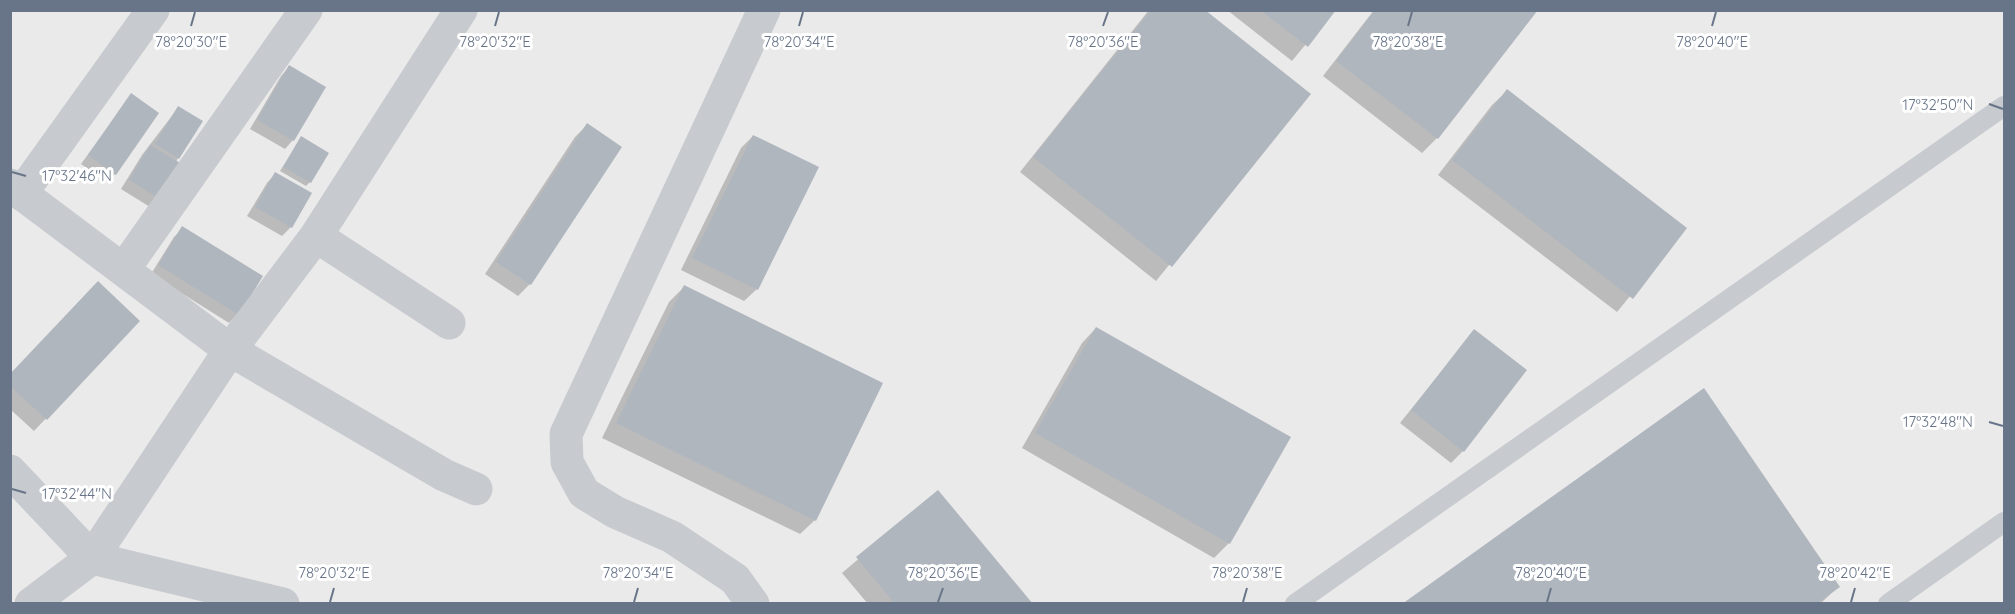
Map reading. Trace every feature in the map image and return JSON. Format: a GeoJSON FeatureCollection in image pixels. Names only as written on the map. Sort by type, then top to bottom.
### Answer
{"type":"FeatureCollection","features":[{"type":"Feature","properties":{"kind":"street"},"geometry":{"type":"LineString","coordinates":[[153,10],[16,190],[230,350],[444,475],[476,489]]}},
{"type":"Feature","properties":{"kind":"street"},"geometry":{"type":"LineString","coordinates":[[124,269],[306,10]]}},
{"type":"Feature","properties":{"kind":"street"},"geometry":{"type":"LineString","coordinates":[[31,603],[92,558],[230,350],[316,236],[461,10]]}},
{"type":"Feature","properties":{"kind":"street"},"geometry":{"type":"LineString","coordinates":[[753,603],[735,579],[672,537],[615,512],[584,493],[567,462],[566,434],[764,10]]}},
{"type":"Feature","properties":{"kind":"street"},"geometry":{"type":"LineString","coordinates":[[316,236],[449,323]]}},
{"type":"Feature","properties":{"kind":"street"},"geometry":{"type":"LineString","coordinates":[[10,471],[92,558],[283,603]]}},
{"type":"Feature","properties":{"kind":"lane"},"geometry":{"type":"LineString","coordinates":[[1296,603],[2004,106]]}},
{"type":"Feature","properties":{"kind":"lane"},"geometry":{"type":"LineString","coordinates":[[1888,603],[2004,522]]}},
{"type":"Feature","properties":{"kind":"shaded area"},"geometry":{"type":"Polygon","coordinates":[[[11,11],[2004,11],[2004,603],[11,603],[11,11]]]}},
{"type":"Feature","properties":{"kind":"building"},"geometry":{"type":"Polygon","coordinates":[[[1151,10],[1205,10],[1311,94],[1172,267],[1033,157],[1151,10]]]}},
{"type":"Feature","properties":{"kind":"building"},"geometry":{"type":"Polygon","coordinates":[[[1260,10],[1336,10],[1308,47],[1260,10]]]}},
{"type":"Feature","properties":{"kind":"building"},"geometry":{"type":"Polygon","coordinates":[[[1375,10],[1538,10],[1438,139],[1336,61],[1375,10]]]}},
{"type":"Feature","properties":{"kind":"building"},"geometry":{"type":"Polygon","coordinates":[[[289,65],[326,87],[294,141],[257,120],[289,65]]]}},
{"type":"Feature","properties":{"kind":"building"},"geometry":{"type":"Polygon","coordinates":[[[1507,89],[1687,228],[1633,299],[1452,160],[1507,89]]]}},
{"type":"Feature","properties":{"kind":"building"},"geometry":{"type":"Polygon","coordinates":[[[131,93],[159,113],[116,175],[88,155],[131,93]]]}},
{"type":"Feature","properties":{"kind":"building"},"geometry":{"type":"Polygon","coordinates":[[[178,106],[203,121],[179,159],[155,144],[178,106]]]}},
{"type":"Feature","properties":{"kind":"building"},"geometry":{"type":"Polygon","coordinates":[[[587,123],[622,147],[531,285],[496,262],[587,123]]]}},
{"type":"Feature","properties":{"kind":"building"},"geometry":{"type":"Polygon","coordinates":[[[753,135],[819,167],[758,290],[692,258],[753,135]]]}},
{"type":"Feature","properties":{"kind":"building"},"geometry":{"type":"Polygon","coordinates":[[[301,136],[329,153],[311,183],[283,167],[301,136]]]}},
{"type":"Feature","properties":{"kind":"building"},"geometry":{"type":"Polygon","coordinates":[[[150,145],[182,164],[160,199],[129,180],[150,145]]]}},
{"type":"Feature","properties":{"kind":"building"},"geometry":{"type":"Polygon","coordinates":[[[275,172],[312,193],[292,228],[255,207],[275,172]]]}},
{"type":"Feature","properties":{"kind":"building"},"geometry":{"type":"Polygon","coordinates":[[[182,226],[263,276],[239,315],[158,265],[182,226]]]}},
{"type":"Feature","properties":{"kind":"building"},"geometry":{"type":"Polygon","coordinates":[[[98,281],[140,321],[47,420],[10,386],[10,374],[98,281]]]}},
{"type":"Feature","properties":{"kind":"building"},"geometry":{"type":"Polygon","coordinates":[[[684,285],[883,383],[816,521],[616,423],[684,285]]]}},
{"type":"Feature","properties":{"kind":"building"},"geometry":{"type":"Polygon","coordinates":[[[1096,327],[1291,437],[1230,544],[1035,433],[1096,327]]]}},
{"type":"Feature","properties":{"kind":"building"},"geometry":{"type":"Polygon","coordinates":[[[1474,329],[1527,370],[1464,452],[1411,410],[1474,329]]]}},
{"type":"Feature","properties":{"kind":"building"},"geometry":{"type":"Polygon","coordinates":[[[1704,388],[1840,587],[1816,604],[1402,604],[1704,388]]]}},
{"type":"Feature","properties":{"kind":"building"},"geometry":{"type":"Polygon","coordinates":[[[938,490],[1033,604],[895,604],[856,557],[938,490]]]}}]}
